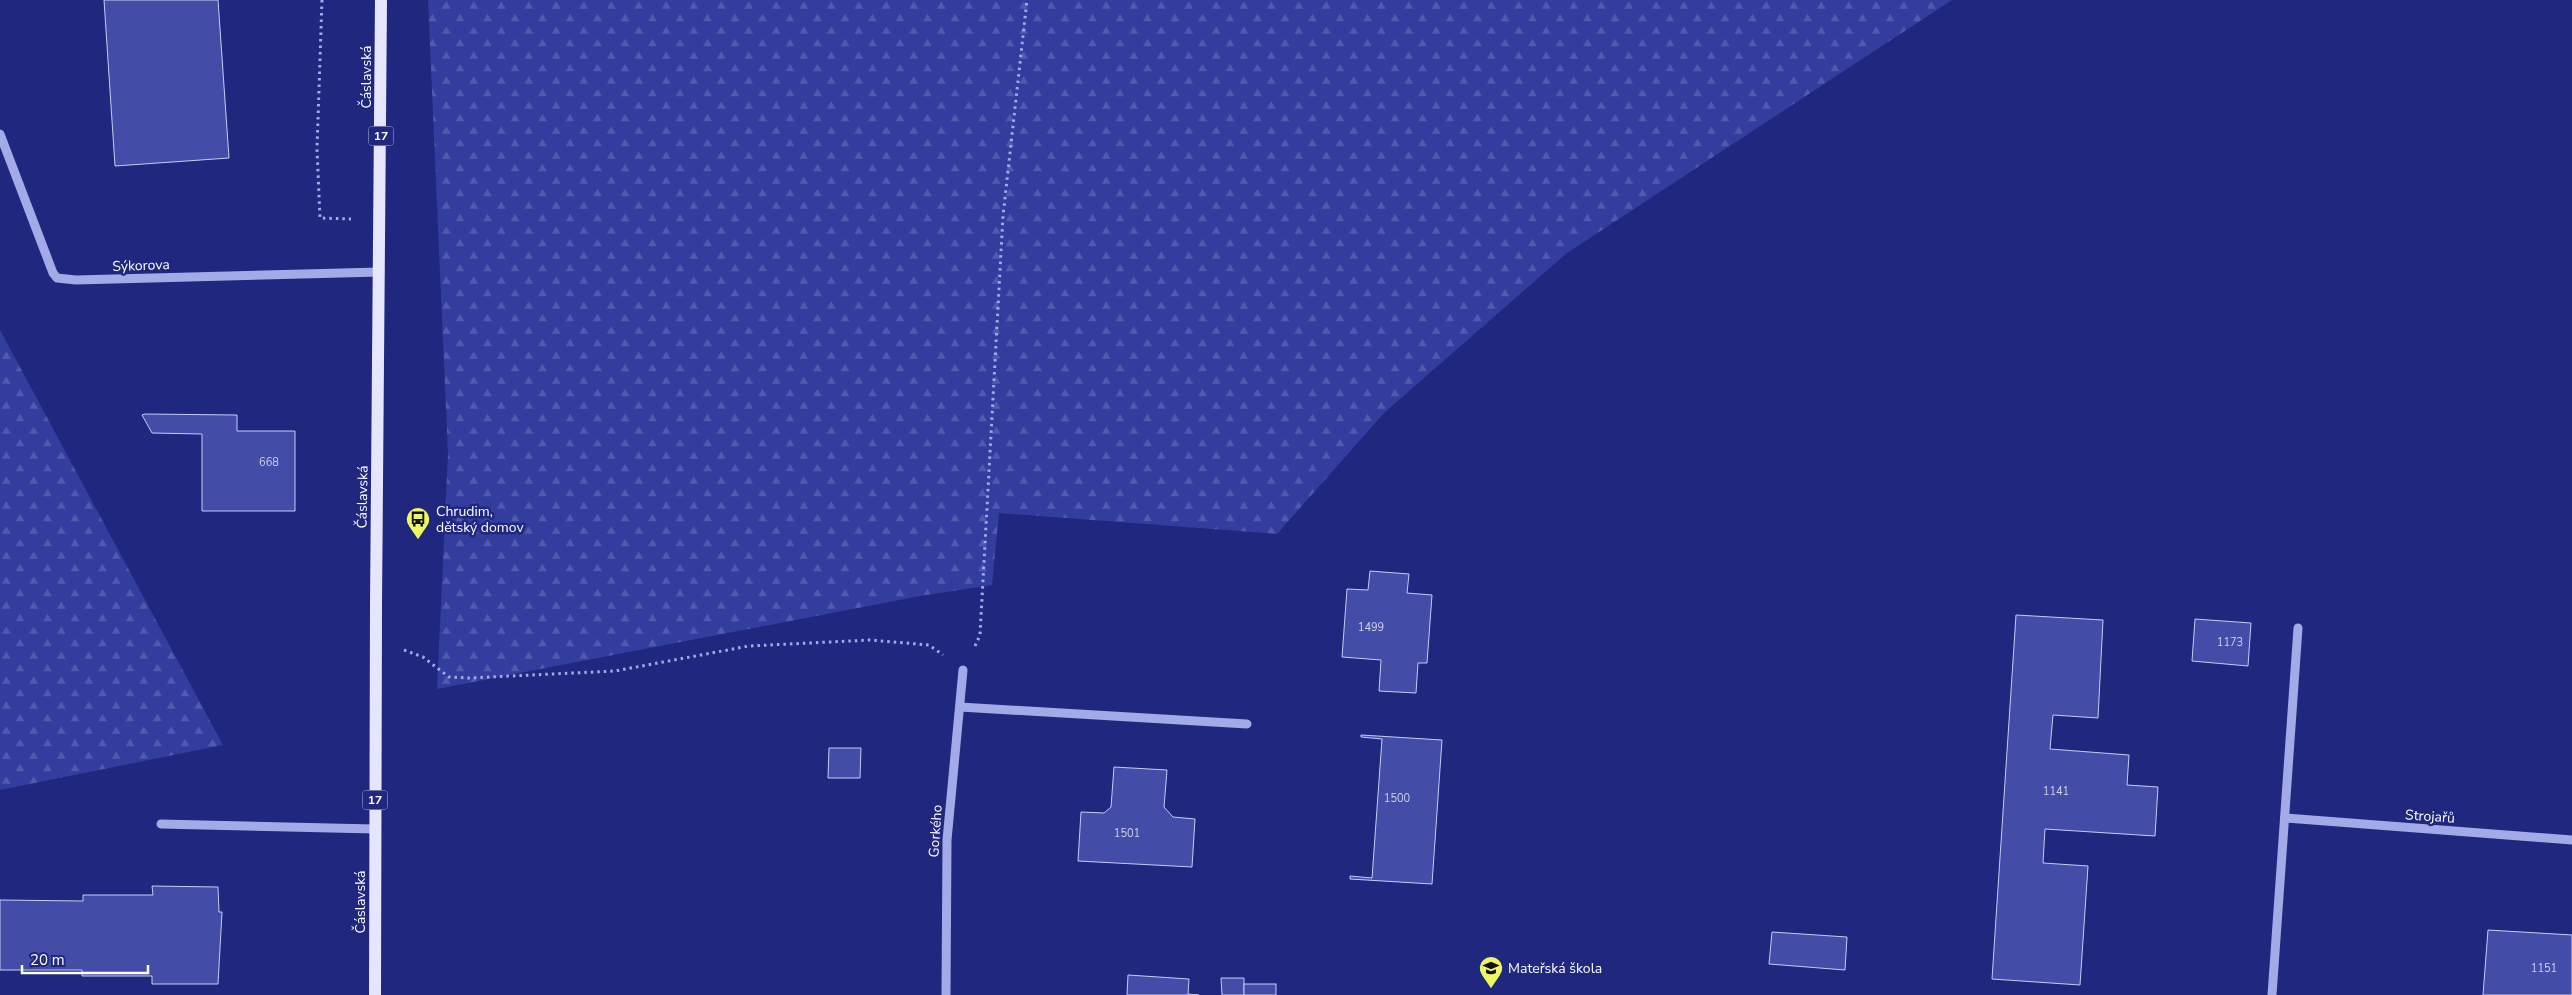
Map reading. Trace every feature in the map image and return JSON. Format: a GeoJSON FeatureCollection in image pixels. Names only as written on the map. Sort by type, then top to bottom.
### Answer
{"type":"FeatureCollection","features":[{"type":"Feature","properties":{"kind":"main road","name":"Čáslavská"},"geometry":{"type":"LineString","coordinates":[[375,995],[381,0]]}},
{"type":"Feature","properties":{"kind":"street","name":"Sýkorova"},"geometry":{"type":"LineString","coordinates":[[0,134],[53,273],[57,278],[76,280],[380,272]]}},
{"type":"Feature","properties":{"kind":"street"},"geometry":{"type":"LineString","coordinates":[[2272,995],[2298,628]]}},
{"type":"Feature","properties":{"kind":"street","name":"Gorkého"},"geometry":{"type":"LineString","coordinates":[[946,995],[947,840],[964,670]]}},
{"type":"Feature","properties":{"kind":"street"},"geometry":{"type":"LineString","coordinates":[[960,708],[1247,724]]}},
{"type":"Feature","properties":{"kind":"street","name":"Strojařů"},"geometry":{"type":"LineString","coordinates":[[2285,818],[2572,840]]}},
{"type":"Feature","properties":{"kind":"street"},"geometry":{"type":"LineString","coordinates":[[161,824],[375,829]]}},
{"type":"Feature","properties":{"kind":"path"},"geometry":{"type":"LineString","coordinates":[[322,0],[317,149],[320,218],[380,220]]}},
{"type":"Feature","properties":{"kind":"path"},"geometry":{"type":"LineString","coordinates":[[376,639],[423,657],[449,677],[456,678],[615,671],[749,646],[870,640],[929,645],[964,670],[980,635],[1003,216],[1027,0]]}},
{"type":"Feature","properties":{"kind":"green space"},"geometry":{"type":"Polygon","coordinates":[[[428,0],[1952,0],[1567,253],[1384,413],[1277,534],[999,513],[992,585],[920,596],[437,689],[448,454],[428,0]]]}},
{"type":"Feature","properties":{"kind":"green space"},"geometry":{"type":"Polygon","coordinates":[[[0,330],[223,745],[0,790],[0,330]]]}},
{"type":"Feature","properties":{"kind":"building"},"geometry":{"type":"Polygon","coordinates":[[[104,0],[218,0],[229,158],[115,166],[104,0]]]}},
{"type":"Feature","properties":{"kind":"building"},"geometry":{"type":"Polygon","coordinates":[[[142,415],[237,415],[237,431],[295,431],[295,511],[202,511],[202,434],[152,433],[142,415]]]}},
{"type":"Feature","properties":{"kind":"building"},"geometry":{"type":"Polygon","coordinates":[[[1370,571],[1409,574],[1407,593],[1432,595],[1427,663],[1418,663],[1416,693],[1379,691],[1381,660],[1342,657],[1347,589],[1368,590],[1370,571]]]}},
{"type":"Feature","properties":{"kind":"building"},"geometry":{"type":"Polygon","coordinates":[[[2016,615],[2103,620],[2098,718],[2053,715],[2050,749],[2129,755],[2127,785],[2158,787],[2155,836],[2045,829],[2043,863],[2088,866],[2080,985],[1992,979],[2016,615]]]}},
{"type":"Feature","properties":{"kind":"building"},"geometry":{"type":"Polygon","coordinates":[[[2195,619],[2251,623],[2248,666],[2192,661],[2195,619]]]}},
{"type":"Feature","properties":{"kind":"building"},"geometry":{"type":"Polygon","coordinates":[[[1361,735],[1442,740],[1432,884],[1350,879],[1350,876],[1372,878],[1382,739],[1361,737],[1361,735]]]}},
{"type":"Feature","properties":{"kind":"building"},"geometry":{"type":"Polygon","coordinates":[[[829,748],[861,748],[860,778],[828,778],[829,748]]]}},
{"type":"Feature","properties":{"kind":"building"},"geometry":{"type":"Polygon","coordinates":[[[1114,767],[1167,770],[1164,807],[1173,817],[1195,819],[1192,867],[1078,861],[1081,812],[1104,813],[1111,807],[1114,767]]]}},
{"type":"Feature","properties":{"kind":"building"},"geometry":{"type":"Polygon","coordinates":[[[152,886],[218,887],[219,912],[222,912],[218,984],[152,984],[152,976],[82,976],[82,970],[0,970],[0,900],[83,901],[83,895],[153,895],[152,886]]]}},
{"type":"Feature","properties":{"kind":"building"},"geometry":{"type":"Polygon","coordinates":[[[2488,930],[2572,935],[2572,995],[2483,995],[2488,930]]]}},
{"type":"Feature","properties":{"kind":"building"},"geometry":{"type":"Polygon","coordinates":[[[1772,932],[1847,937],[1845,970],[1769,964],[1772,932]]]}},
{"type":"Feature","properties":{"kind":"building"},"geometry":{"type":"Polygon","coordinates":[[[1128,975],[1189,979],[1188,994],[1199,995],[1127,995],[1128,975]]]}},
{"type":"Feature","properties":{"kind":"building"},"geometry":{"type":"Polygon","coordinates":[[[1221,978],[1244,978],[1244,995],[1222,995],[1221,978]]]}},
{"type":"Feature","properties":{"kind":"building"},"geometry":{"type":"Polygon","coordinates":[[[1244,984],[1276,984],[1276,995],[1244,995],[1244,984]]]}},
{"type":"Feature","properties":{"kind":"place","name":"Chrudim, dětský domov"},"geometry":{"type":"Point","coordinates":[418,540]}},
{"type":"Feature","properties":{"kind":"place","name":"Mateřská škola"},"geometry":{"type":"Point","coordinates":[1491,989]}}]}
